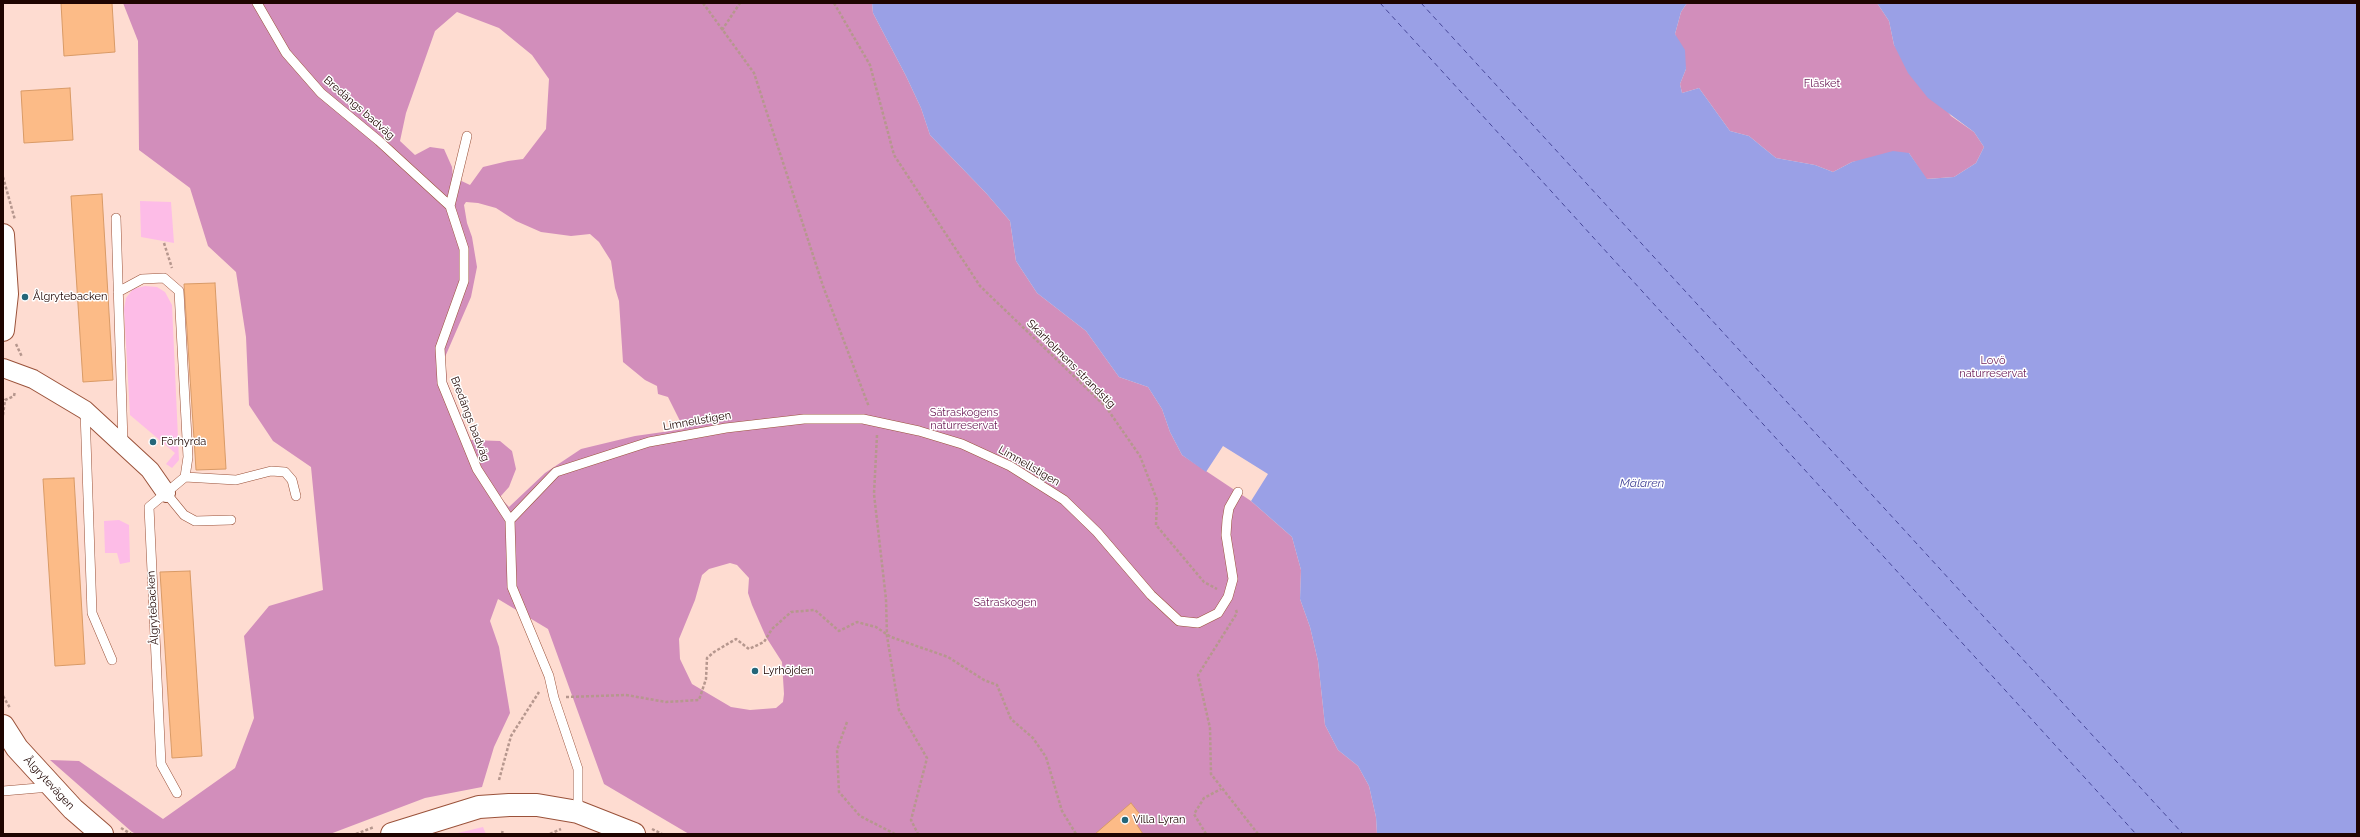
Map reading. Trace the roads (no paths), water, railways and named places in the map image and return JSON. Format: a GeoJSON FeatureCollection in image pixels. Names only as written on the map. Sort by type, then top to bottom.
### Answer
{"type":"FeatureCollection","features":[{"type":"Feature","properties":{"kind":"street"},"geometry":{"type":"LineString","coordinates":[[3,235],[7,294],[3,330]]}},
{"type":"Feature","properties":{"kind":"street"},"geometry":{"type":"LineString","coordinates":[[3,368],[33,379],[85,410],[123,443],[150,470],[166,493]]}},
{"type":"Feature","properties":{"kind":"street","name":"Ålgrytevägen"},"geometry":{"type":"LineString","coordinates":[[3,726],[17,748],[73,809],[102,834]]}},
{"type":"Feature","properties":{"kind":"street"},"geometry":{"type":"LineString","coordinates":[[392,834],[479,807],[537,805],[578,812],[634,834]]}},
{"type":"Feature","properties":{"kind":"lane","name":"Bredängs badväg"},"geometry":{"type":"LineString","coordinates":[[257,3],[286,53],[321,93],[379,141],[450,206],[464,249],[464,281],[440,348],[442,383],[477,470],[510,520]]}},
{"type":"Feature","properties":{"kind":"lane"},"geometry":{"type":"LineString","coordinates":[[450,206],[467,136]]}},
{"type":"Feature","properties":{"kind":"lane"},"geometry":{"type":"LineString","coordinates":[[116,218],[123,443]]}},
{"type":"Feature","properties":{"kind":"lane"},"geometry":{"type":"LineString","coordinates":[[118,292],[142,279],[164,278],[179,291],[188,457],[185,477],[166,493],[184,515],[195,521],[231,520]]}},
{"type":"Feature","properties":{"kind":"lane"},"geometry":{"type":"LineString","coordinates":[[85,410],[92,613],[112,660]]}},
{"type":"Feature","properties":{"kind":"lane","name":"Limnellstigen"},"geometry":{"type":"LineString","coordinates":[[510,520],[556,472],[649,442],[726,428],[804,419],[862,419],[919,431],[962,444],[1010,466],[1064,500],[1097,532],[1151,595],[1179,621],[1198,623],[1218,613],[1228,597],[1233,579],[1226,534],[1226,520],[1229,508],[1238,492]]}},
{"type":"Feature","properties":{"kind":"lane"},"geometry":{"type":"LineString","coordinates":[[185,477],[236,480],[271,471],[285,472],[292,480],[296,496]]}},
{"type":"Feature","properties":{"kind":"lane","name":"Ålgrytebacken"},"geometry":{"type":"LineString","coordinates":[[166,493],[149,507],[161,764],[177,793]]}},
{"type":"Feature","properties":{"kind":"lane"},"geometry":{"type":"LineString","coordinates":[[510,520],[512,587],[549,676],[554,698],[578,769],[578,812]]}},
{"type":"Feature","properties":{"kind":"lane"},"geometry":{"type":"LineString","coordinates":[[3,791],[53,787]]}},
{"type":"Feature","properties":{"kind":"water","name":"Mälaren"},"geometry":{"type":"Polygon","coordinates":[[[872,3],[1687,3],[1681,12],[1675,34],[1685,50],[1686,69],[1680,84],[1682,93],[1699,88],[1730,131],[1749,136],[1776,158],[1815,165],[1833,172],[1852,162],[1893,151],[1909,153],[1927,179],[1954,177],[1976,163],[1984,147],[1974,132],[1928,98],[1908,73],[1894,45],[1889,21],[1877,3],[2357,3],[2357,834],[1377,834],[1376,817],[1369,786],[1358,766],[1338,750],[1325,725],[1318,661],[1310,627],[1300,599],[1301,570],[1292,537],[1251,501],[1268,474],[1223,446],[1206,472],[1182,455],[1170,432],[1162,409],[1148,387],[1119,377],[1086,331],[1037,293],[1016,261],[1010,221],[986,193],[930,135],[921,108],[873,13],[872,3]]]}},
{"type":"Feature","properties":{"kind":"place","name":"Ålgrytebacken"},"geometry":{"type":"Point","coordinates":[25,297]}},
{"type":"Feature","properties":{"kind":"place","name":"Förhyrda"},"geometry":{"type":"Point","coordinates":[153,442]}},
{"type":"Feature","properties":{"kind":"place","name":"Lyrhöjden"},"geometry":{"type":"Point","coordinates":[755,671]}},
{"type":"Feature","properties":{"kind":"place","name":"Villa Lyran"},"geometry":{"type":"Point","coordinates":[1125,820]}},
{"type":"Feature","properties":{"kind":"park label","name":"Fläsket"},"geometry":{"type":"Point","coordinates":[1822,84]}},
{"type":"Feature","properties":{"kind":"park label","name":"Lovö naturreservat"},"geometry":{"type":"Point","coordinates":[1993,367]}},
{"type":"Feature","properties":{"kind":"park label","name":"Sätraskogens naturreservat"},"geometry":{"type":"Point","coordinates":[964,419]}},
{"type":"Feature","properties":{"kind":"park label","name":"Sätraskogen"},"geometry":{"type":"Point","coordinates":[1005,603]}}]}
